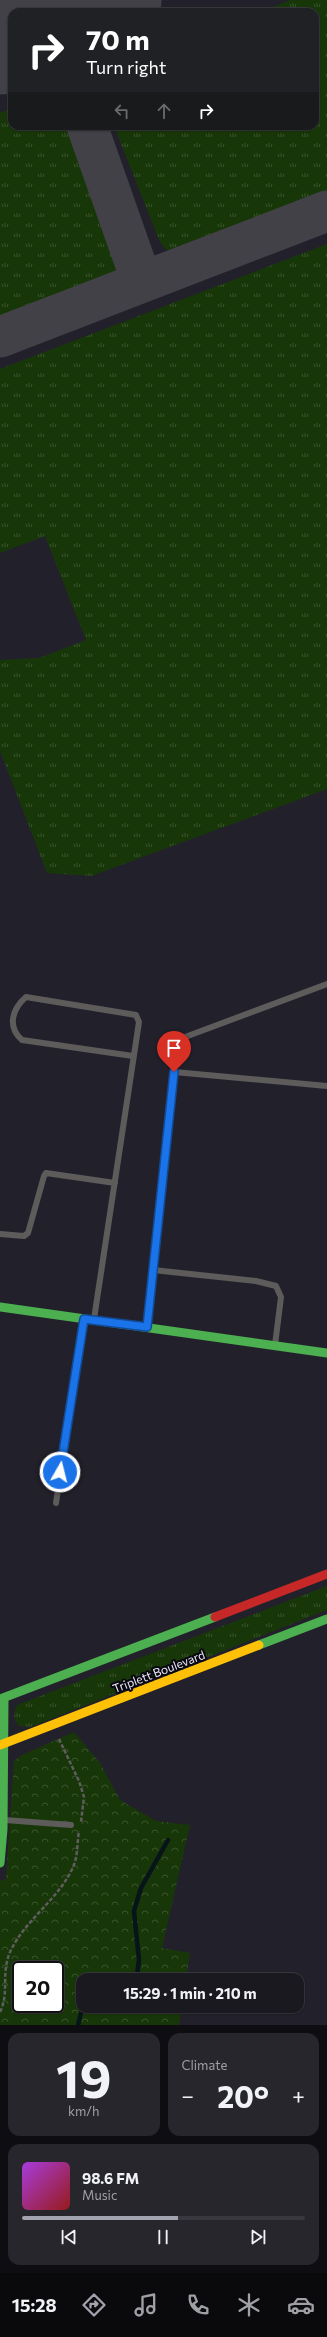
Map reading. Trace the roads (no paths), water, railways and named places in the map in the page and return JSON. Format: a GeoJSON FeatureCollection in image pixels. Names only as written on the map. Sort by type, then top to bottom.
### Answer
{"type":"FeatureCollection","features":[{"type":"Feature","properties":{"kind":"main road"},"geometry":{"type":"LineString","coordinates":[[0,1308],[147,1327],[327,1353]]}},
{"type":"Feature","properties":{"kind":"main road"},"geometry":{"type":"LineString","coordinates":[[0,1863],[4,1820],[2,1698],[327,1574]]}},
{"type":"Feature","properties":{"kind":"main road","name":"Triplett Boulevard"},"geometry":{"type":"LineString","coordinates":[[2,1744],[327,1619]]}},
{"type":"Feature","properties":{"kind":"lane"},"geometry":{"type":"LineString","coordinates":[[147,1327],[177,1040],[327,984]]}},
{"type":"Feature","properties":{"kind":"lane"},"geometry":{"type":"LineString","coordinates":[[94,1320],[115,1183],[134,1056],[139,1022],[136,1015],[26,997],[18,1004],[13,1024],[15,1034],[22,1040],[134,1056]]}},
{"type":"Feature","properties":{"kind":"lane"},"geometry":{"type":"LineString","coordinates":[[174,1072],[327,1086]]}},
{"type":"Feature","properties":{"kind":"lane"},"geometry":{"type":"LineString","coordinates":[[0,1234],[24,1236],[28,1233],[46,1173],[115,1183]]}},
{"type":"Feature","properties":{"kind":"lane"},"geometry":{"type":"LineString","coordinates":[[153,1270],[256,1281],[276,1286],[281,1297],[275,1345]]}},
{"type":"Feature","properties":{"kind":"lane"},"geometry":{"type":"LineString","coordinates":[[56,1502],[84,1319]]}},
{"type":"Feature","properties":{"kind":"lane"},"geometry":{"type":"LineString","coordinates":[[4,1820],[71,1825]]}},
{"type":"Feature","properties":{"kind":"waterway"},"geometry":{"type":"LineString","coordinates":[[137,1973],[139,1960],[134,1911],[141,1888],[168,1840]]}},
{"type":"Feature","properties":{"kind":"waterway"},"geometry":{"type":"LineString","coordinates":[[78,2025],[81,2013]]}}]}
